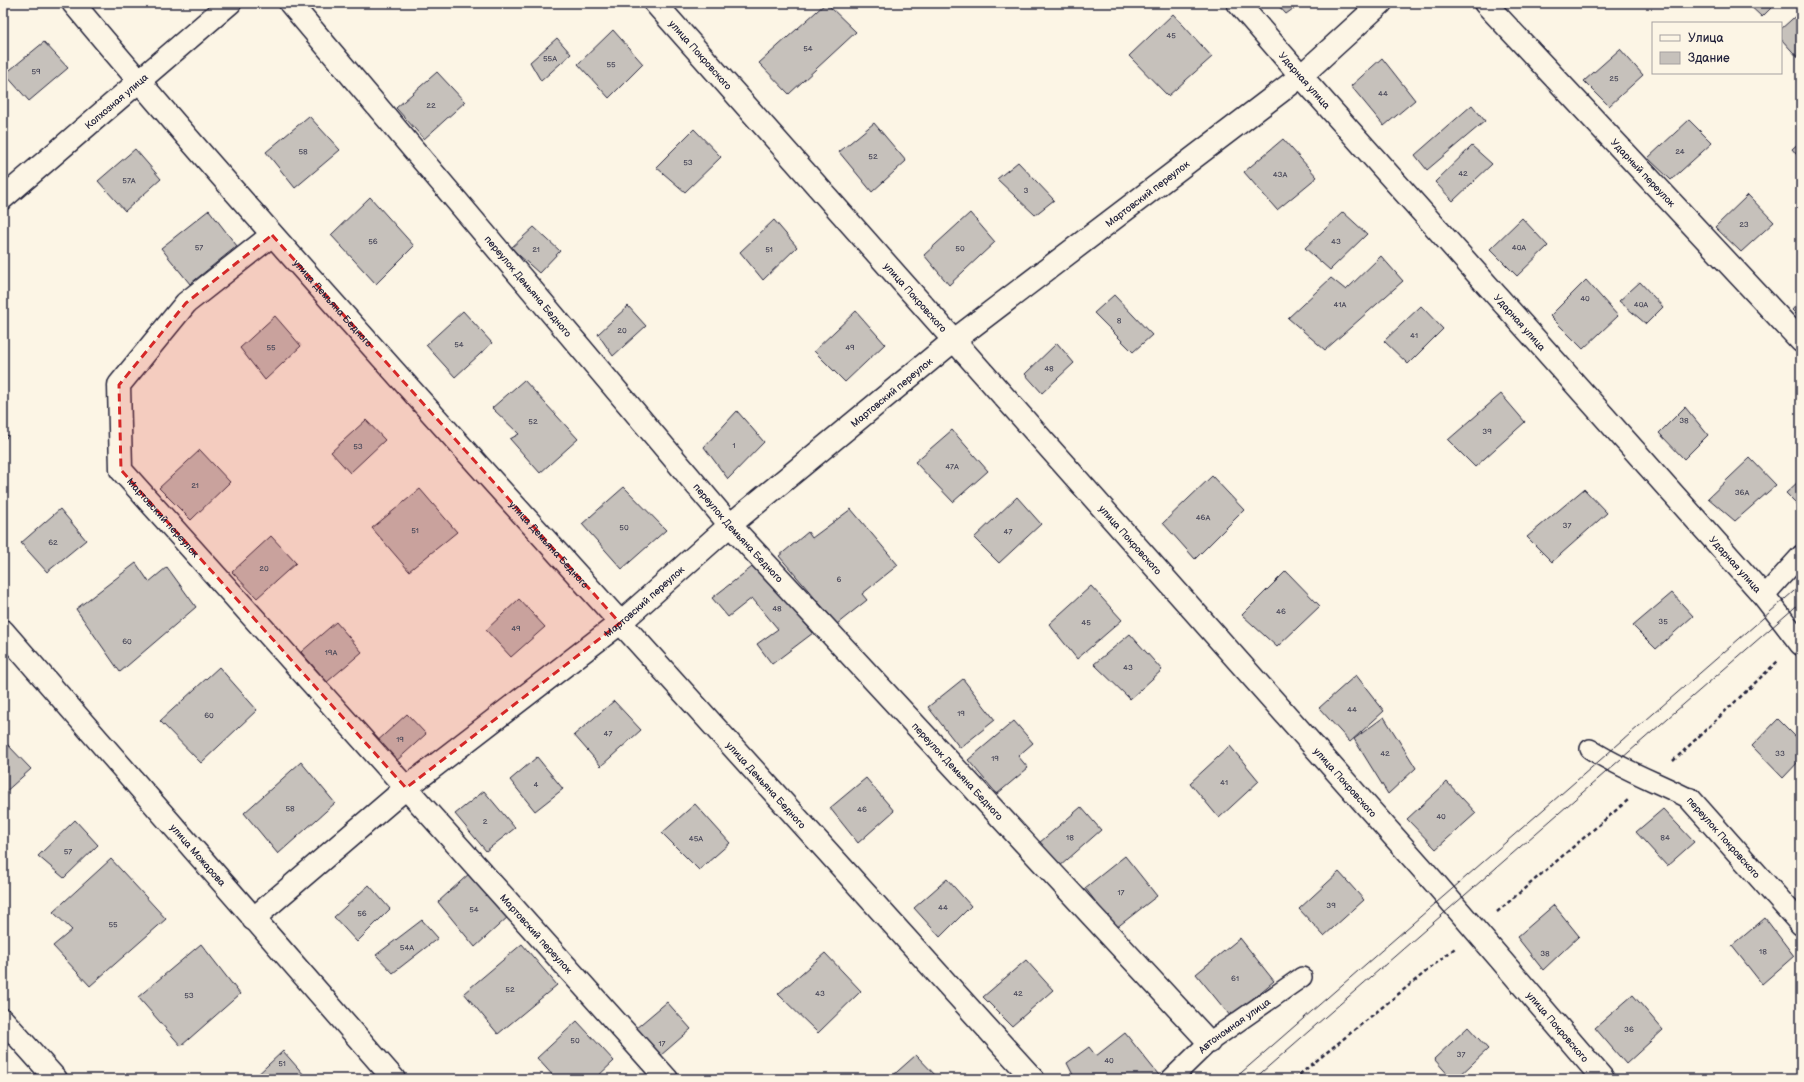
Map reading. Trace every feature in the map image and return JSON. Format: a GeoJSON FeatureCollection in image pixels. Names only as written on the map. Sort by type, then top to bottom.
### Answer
{"type":"FeatureCollection","features":[{"type":"Feature","properties":{"kind":"street","name":"улица Демьяна Бедного"},"geometry":{"type":"LineString","coordinates":[[73,3],[139,82],[272,235],[620,624],[1032,1079]]}},
{"type":"Feature","properties":{"kind":"street","name":"Колхозная улица"},"geometry":{"type":"LineString","coordinates":[[3,198],[230,3]]}},
{"type":"Feature","properties":{"kind":"street","name":"переулок Демьяна Бедного"},"geometry":{"type":"LineString","coordinates":[[290,3],[730,525],[1209,1042]]}},
{"type":"Feature","properties":{"kind":"street","name":"улица Покровского"},"geometry":{"type":"LineString","coordinates":[[655,3],[1475,930],[1602,1079]]}},
{"type":"Feature","properties":{"kind":"street","name":"Ударная улица"},"geometry":{"type":"LineString","coordinates":[[1238,3],[1301,76],[1764,596],[1800,642]]}},
{"type":"Feature","properties":{"kind":"street","name":"Мартовский переулок"},"geometry":{"type":"LineString","coordinates":[[406,788],[620,624],[730,525],[953,341],[1301,76],[1381,3]]}},
{"type":"Feature","properties":{"kind":"street","name":"Ударный переулок"},"geometry":{"type":"LineString","coordinates":[[1485,3],[1801,341]]}},
{"type":"Feature","properties":{"kind":"street","name":"Мартовский переулок"},"geometry":{"type":"LineString","coordinates":[[272,235],[186,302],[119,384],[121,470],[667,1079]]}},
{"type":"Feature","properties":{"kind":"street","name":"улица Можарова"},"geometry":{"type":"LineString","coordinates":[[3,631],[394,1079]]}},
{"type":"Feature","properties":{"kind":"street"},"geometry":{"type":"LineString","coordinates":[[253,919],[406,788]]}},
{"type":"Feature","properties":{"kind":"street","name":"переулок Покровского"},"geometry":{"type":"LineString","coordinates":[[1690,799],[1801,924]]}},
{"type":"Feature","properties":{"kind":"street"},"geometry":{"type":"LineString","coordinates":[[3,1020],[56,1079]]}},
{"type":"Feature","properties":{"kind":"lane"},"geometry":{"type":"LineString","coordinates":[[1764,596],[1801,555]]}},
{"type":"Feature","properties":{"kind":"lane","name":"переулок Покровского"},"geometry":{"type":"LineString","coordinates":[[1590,749],[1615,764],[1690,799]]}},
{"type":"Feature","properties":{"kind":"lane","name":"Автономная улица"},"geometry":{"type":"LineString","coordinates":[[1171,1079],[1209,1042],[1302,977]]}},
{"type":"Feature","properties":{"kind":"path"},"geometry":{"type":"LineString","coordinates":[[1294,1079],[1475,930],[1652,780],[1800,642]]}},
{"type":"Feature","properties":{"kind":"highlighted area"},"geometry":{"type":"Polygon","coordinates":[[[272,235],[620,623],[406,788],[121,470],[119,385],[186,303],[272,235]]]}},
{"type":"Feature","properties":{"kind":"building"},"geometry":{"type":"Polygon","coordinates":[[[826,3],[856,32],[789,94],[759,63],[826,3]]]}},
{"type":"Feature","properties":{"kind":"building"},"geometry":{"type":"Polygon","coordinates":[[[1276,3],[1301,3],[1286,14],[1276,3]]]}},
{"type":"Feature","properties":{"kind":"building"},"geometry":{"type":"Polygon","coordinates":[[[1747,3],[1776,3],[1762,17],[1747,3]]]}},
{"type":"Feature","properties":{"kind":"building"},"geometry":{"type":"Polygon","coordinates":[[[1801,11],[1801,61],[1782,40],[1782,28],[1801,11]]]}},
{"type":"Feature","properties":{"kind":"building"},"geometry":{"type":"Polygon","coordinates":[[[1173,14],[1212,57],[1168,96],[1129,56],[1173,14]]]}},
{"type":"Feature","properties":{"kind":"building"},"geometry":{"type":"Polygon","coordinates":[[[613,30],[643,64],[609,98],[578,64],[613,30]]]}},
{"type":"Feature","properties":{"kind":"building"},"geometry":{"type":"Polygon","coordinates":[[[557,38],[571,54],[541,81],[530,62],[557,38]]]}},
{"type":"Feature","properties":{"kind":"building"},"geometry":{"type":"Polygon","coordinates":[[[44,42],[68,68],[29,101],[5,74],[44,42]]]}},
{"type":"Feature","properties":{"kind":"building"},"geometry":{"type":"Polygon","coordinates":[[[1620,49],[1643,75],[1609,106],[1584,81],[1620,49]]]}},
{"type":"Feature","properties":{"kind":"building"},"geometry":{"type":"Polygon","coordinates":[[[1382,58],[1415,100],[1384,126],[1351,86],[1382,58]]]}},
{"type":"Feature","properties":{"kind":"building"},"geometry":{"type":"Polygon","coordinates":[[[437,72],[465,102],[424,139],[396,108],[437,72]]]}},
{"type":"Feature","properties":{"kind":"building"},"geometry":{"type":"Polygon","coordinates":[[[1472,105],[1485,121],[1427,170],[1415,155],[1472,105]]]}},
{"type":"Feature","properties":{"kind":"building"},"geometry":{"type":"Polygon","coordinates":[[[309,116],[340,150],[295,188],[266,152],[309,116]]]}},
{"type":"Feature","properties":{"kind":"building"},"geometry":{"type":"Polygon","coordinates":[[[1689,120],[1712,143],[1671,180],[1648,158],[1689,120]]]}},
{"type":"Feature","properties":{"kind":"building"},"geometry":{"type":"Polygon","coordinates":[[[874,123],[906,161],[872,192],[839,152],[874,123]]]}},
{"type":"Feature","properties":{"kind":"building"},"geometry":{"type":"Polygon","coordinates":[[[694,129],[721,157],[685,192],[656,167],[694,129]]]}},
{"type":"Feature","properties":{"kind":"building"},"geometry":{"type":"Polygon","coordinates":[[[1283,139],[1317,177],[1277,210],[1244,172],[1283,139]]]}},
{"type":"Feature","properties":{"kind":"building"},"geometry":{"type":"Polygon","coordinates":[[[1801,141],[1801,160],[1792,149],[1801,141]]]}},
{"type":"Feature","properties":{"kind":"building"},"geometry":{"type":"Polygon","coordinates":[[[1472,146],[1492,164],[1453,201],[1435,182],[1472,146]]]}},
{"type":"Feature","properties":{"kind":"building"},"geometry":{"type":"Polygon","coordinates":[[[135,149],[161,179],[125,211],[98,181],[135,149]]]}},
{"type":"Feature","properties":{"kind":"building"},"geometry":{"type":"Polygon","coordinates":[[[1018,162],[1054,200],[1035,215],[997,179],[1018,162]]]}},
{"type":"Feature","properties":{"kind":"building"},"geometry":{"type":"Polygon","coordinates":[[[1748,195],[1774,222],[1741,252],[1715,227],[1748,195]]]}},
{"type":"Feature","properties":{"kind":"building"},"geometry":{"type":"Polygon","coordinates":[[[370,197],[414,246],[376,284],[331,235],[370,197]]]}},
{"type":"Feature","properties":{"kind":"building"},"geometry":{"type":"Polygon","coordinates":[[[209,210],[237,246],[190,284],[161,248],[209,210]]]}},
{"type":"Feature","properties":{"kind":"building"},"geometry":{"type":"Polygon","coordinates":[[[1343,212],[1367,234],[1330,270],[1305,248],[1343,212]]]}},
{"type":"Feature","properties":{"kind":"building"},"geometry":{"type":"Polygon","coordinates":[[[970,213],[995,242],[949,285],[924,255],[970,213]]]}},
{"type":"Feature","properties":{"kind":"building"},"geometry":{"type":"Polygon","coordinates":[[[1522,218],[1548,246],[1517,276],[1490,249],[1522,218]]]}},
{"type":"Feature","properties":{"kind":"building"},"geometry":{"type":"Polygon","coordinates":[[[774,220],[797,247],[763,280],[740,252],[774,220]]]}},
{"type":"Feature","properties":{"kind":"building"},"geometry":{"type":"Polygon","coordinates":[[[534,227],[560,251],[539,273],[511,248],[534,227]]]}},
{"type":"Feature","properties":{"kind":"building"},"geometry":{"type":"Polygon","coordinates":[[[1381,256],[1403,281],[1325,350],[1288,318],[1331,278],[1346,290],[1381,256]]]}},
{"type":"Feature","properties":{"kind":"building"},"geometry":{"type":"Polygon","coordinates":[[[1586,280],[1618,316],[1583,349],[1550,316],[1586,280]]]}},
{"type":"Feature","properties":{"kind":"building"},"geometry":{"type":"Polygon","coordinates":[[[1640,282],[1663,307],[1646,324],[1619,301],[1640,282]]]}},
{"type":"Feature","properties":{"kind":"building"},"geometry":{"type":"Polygon","coordinates":[[[1114,295],[1152,335],[1133,352],[1094,313],[1114,295]]]}},
{"type":"Feature","properties":{"kind":"building"},"geometry":{"type":"Polygon","coordinates":[[[1801,300],[1801,319],[1792,310],[1801,300]]]}},
{"type":"Feature","properties":{"kind":"building"},"geometry":{"type":"Polygon","coordinates":[[[628,306],[646,326],[613,356],[598,334],[628,306]]]}},
{"type":"Feature","properties":{"kind":"building"},"geometry":{"type":"Polygon","coordinates":[[[1421,306],[1443,329],[1408,364],[1384,341],[1421,306]]]}},
{"type":"Feature","properties":{"kind":"building"},"geometry":{"type":"Polygon","coordinates":[[[463,311],[492,343],[455,377],[426,345],[463,311]]]}},
{"type":"Feature","properties":{"kind":"building"},"geometry":{"type":"Polygon","coordinates":[[[856,311],[885,344],[845,382],[814,351],[856,311]]]}},
{"type":"Feature","properties":{"kind":"building"},"geometry":{"type":"Polygon","coordinates":[[[275,316],[301,346],[265,380],[240,348],[275,316]]]}},
{"type":"Feature","properties":{"kind":"building"},"geometry":{"type":"Polygon","coordinates":[[[1057,343],[1074,363],[1042,393],[1025,374],[1057,343]]]}},
{"type":"Feature","properties":{"kind":"building"},"geometry":{"type":"Polygon","coordinates":[[[524,380],[578,439],[540,473],[510,439],[519,434],[492,408],[524,380]]]}},
{"type":"Feature","properties":{"kind":"building"},"geometry":{"type":"Polygon","coordinates":[[[1501,394],[1525,422],[1475,467],[1448,440],[1501,394]]]}},
{"type":"Feature","properties":{"kind":"building"},"geometry":{"type":"Polygon","coordinates":[[[1685,407],[1708,435],[1684,459],[1659,433],[1685,407]]]}},
{"type":"Feature","properties":{"kind":"building"},"geometry":{"type":"Polygon","coordinates":[[[737,411],[764,442],[728,479],[704,447],[737,411]]]}},
{"type":"Feature","properties":{"kind":"building"},"geometry":{"type":"Polygon","coordinates":[[[366,420],[385,440],[350,473],[331,452],[366,420]]]}},
{"type":"Feature","properties":{"kind":"building"},"geometry":{"type":"Polygon","coordinates":[[[952,430],[988,471],[953,502],[915,462],[952,430]]]}},
{"type":"Feature","properties":{"kind":"building"},"geometry":{"type":"Polygon","coordinates":[[[3,431],[8,436],[3,441],[3,431]]]}},
{"type":"Feature","properties":{"kind":"building"},"geometry":{"type":"Polygon","coordinates":[[[200,450],[230,482],[191,520],[159,488],[200,450]]]}},
{"type":"Feature","properties":{"kind":"building"},"geometry":{"type":"Polygon","coordinates":[[[1750,458],[1776,485],[1735,521],[1708,498],[1750,458]]]}},
{"type":"Feature","properties":{"kind":"building"},"geometry":{"type":"Polygon","coordinates":[[[1212,476],[1244,510],[1195,559],[1163,523],[1212,476]]]}},
{"type":"Feature","properties":{"kind":"building"},"geometry":{"type":"Polygon","coordinates":[[[1801,479],[1801,508],[1786,493],[1801,479]]]}},
{"type":"Feature","properties":{"kind":"building"},"geometry":{"type":"Polygon","coordinates":[[[624,487],[666,530],[622,569],[582,524],[624,487]]]}},
{"type":"Feature","properties":{"kind":"building"},"geometry":{"type":"Polygon","coordinates":[[[420,489],[457,532],[409,571],[372,528],[420,489]]]}},
{"type":"Feature","properties":{"kind":"building"},"geometry":{"type":"Polygon","coordinates":[[[1584,489],[1607,513],[1552,562],[1527,537],[1584,489]]]}},
{"type":"Feature","properties":{"kind":"building"},"geometry":{"type":"Polygon","coordinates":[[[1017,497],[1041,524],[999,563],[974,538],[1017,497]]]}},
{"type":"Feature","properties":{"kind":"building"},"geometry":{"type":"Polygon","coordinates":[[[60,509],[86,540],[47,572],[21,543],[60,509]]]}},
{"type":"Feature","properties":{"kind":"building"},"geometry":{"type":"Polygon","coordinates":[[[851,509],[898,565],[862,594],[867,600],[837,624],[779,556],[808,532],[812,538],[851,509]]]}},
{"type":"Feature","properties":{"kind":"building"},"geometry":{"type":"Polygon","coordinates":[[[271,536],[296,563],[257,598],[232,572],[271,536]]]}},
{"type":"Feature","properties":{"kind":"building"},"geometry":{"type":"Polygon","coordinates":[[[136,563],[149,582],[167,567],[196,607],[120,672],[76,609],[136,563]]]}},
{"type":"Feature","properties":{"kind":"building"},"geometry":{"type":"Polygon","coordinates":[[[756,564],[813,633],[772,664],[757,644],[778,629],[752,598],[728,617],[712,598],[756,564]]]}},
{"type":"Feature","properties":{"kind":"building"},"geometry":{"type":"Polygon","coordinates":[[[1286,571],[1320,606],[1277,647],[1242,615],[1286,571]]]}},
{"type":"Feature","properties":{"kind":"building"},"geometry":{"type":"Polygon","coordinates":[[[1091,586],[1122,620],[1077,659],[1049,624],[1091,586]]]}},
{"type":"Feature","properties":{"kind":"building"},"geometry":{"type":"Polygon","coordinates":[[[1672,593],[1693,616],[1656,649],[1633,626],[1672,593]]]}},
{"type":"Feature","properties":{"kind":"building"},"geometry":{"type":"Polygon","coordinates":[[[519,599],[545,627],[511,657],[486,630],[519,599]]]}},
{"type":"Feature","properties":{"kind":"building"},"geometry":{"type":"Polygon","coordinates":[[[336,622],[362,652],[327,682],[301,652],[336,622]]]}},
{"type":"Feature","properties":{"kind":"building"},"geometry":{"type":"Polygon","coordinates":[[[1130,634],[1162,670],[1130,699],[1094,664],[1130,634]]]}},
{"type":"Feature","properties":{"kind":"building"},"geometry":{"type":"Polygon","coordinates":[[[219,667],[257,710],[201,763],[160,721],[219,667]]]}},
{"type":"Feature","properties":{"kind":"building"},"geometry":{"type":"Polygon","coordinates":[[[1356,675],[1384,711],[1350,742],[1319,708],[1356,675]]]}},
{"type":"Feature","properties":{"kind":"building"},"geometry":{"type":"Polygon","coordinates":[[[963,679],[995,720],[960,748],[928,707],[963,679]]]}},
{"type":"Feature","properties":{"kind":"building"},"geometry":{"type":"Polygon","coordinates":[[[614,701],[641,730],[601,766],[574,735],[614,701]]]}},
{"type":"Feature","properties":{"kind":"building"},"geometry":{"type":"Polygon","coordinates":[[[407,714],[426,734],[394,763],[374,744],[407,714]]]}},
{"type":"Feature","properties":{"kind":"building"},"geometry":{"type":"Polygon","coordinates":[[[1384,717],[1416,768],[1388,794],[1354,739],[1384,717]]]}},
{"type":"Feature","properties":{"kind":"building"},"geometry":{"type":"Polygon","coordinates":[[[1778,719],[1801,742],[1801,759],[1783,778],[1752,746],[1778,719]]]}},
{"type":"Feature","properties":{"kind":"building"},"geometry":{"type":"Polygon","coordinates":[[[1014,721],[1033,743],[1018,756],[1028,768],[997,794],[968,760],[1014,721]]]}},
{"type":"Feature","properties":{"kind":"building"},"geometry":{"type":"Polygon","coordinates":[[[7,744],[31,769],[3,794],[3,747],[7,744]]]}},
{"type":"Feature","properties":{"kind":"building"},"geometry":{"type":"Polygon","coordinates":[[[1230,746],[1259,781],[1219,818],[1190,783],[1230,746]]]}},
{"type":"Feature","properties":{"kind":"building"},"geometry":{"type":"Polygon","coordinates":[[[537,757],[563,789],[535,811],[510,780],[537,757]]]}},
{"type":"Feature","properties":{"kind":"building"},"geometry":{"type":"Polygon","coordinates":[[[301,762],[335,803],[278,854],[244,813],[301,762]]]}},
{"type":"Feature","properties":{"kind":"building"},"geometry":{"type":"Polygon","coordinates":[[[866,778],[894,811],[858,843],[830,808],[866,778]]]}},
{"type":"Feature","properties":{"kind":"building"},"geometry":{"type":"Polygon","coordinates":[[[1447,782],[1476,813],[1436,849],[1407,819],[1447,782]]]}},
{"type":"Feature","properties":{"kind":"building"},"geometry":{"type":"Polygon","coordinates":[[[484,791],[515,828],[486,851],[455,814],[484,791]]]}},
{"type":"Feature","properties":{"kind":"building"},"geometry":{"type":"Polygon","coordinates":[[[695,804],[730,843],[699,870],[662,833],[695,804]]]}},
{"type":"Feature","properties":{"kind":"building"},"geometry":{"type":"Polygon","coordinates":[[[1081,807],[1101,830],[1059,867],[1039,843],[1081,807]]]}},
{"type":"Feature","properties":{"kind":"building"},"geometry":{"type":"Polygon","coordinates":[[[1663,809],[1694,842],[1667,866],[1636,832],[1663,809]]]}},
{"type":"Feature","properties":{"kind":"building"},"geometry":{"type":"Polygon","coordinates":[[[75,820],[98,845],[64,878],[38,856],[75,820]]]}},
{"type":"Feature","properties":{"kind":"building"},"geometry":{"type":"Polygon","coordinates":[[[1125,856],[1157,896],[1116,928],[1085,888],[1125,856]]]}},
{"type":"Feature","properties":{"kind":"building"},"geometry":{"type":"Polygon","coordinates":[[[111,859],[166,919],[90,986],[53,946],[72,930],[53,912],[111,859]]]}},
{"type":"Feature","properties":{"kind":"building"},"geometry":{"type":"Polygon","coordinates":[[[471,872],[509,916],[475,947],[438,902],[471,872]]]}},
{"type":"Feature","properties":{"kind":"building"},"geometry":{"type":"Polygon","coordinates":[[[1339,872],[1364,900],[1324,936],[1299,909],[1339,872]]]}},
{"type":"Feature","properties":{"kind":"building"},"geometry":{"type":"Polygon","coordinates":[[[947,879],[971,906],[940,937],[914,908],[947,879]]]}},
{"type":"Feature","properties":{"kind":"building"},"geometry":{"type":"Polygon","coordinates":[[[369,885],[390,909],[357,942],[334,917],[369,885]]]}},
{"type":"Feature","properties":{"kind":"building"},"geometry":{"type":"Polygon","coordinates":[[[1554,905],[1579,936],[1543,970],[1517,937],[1554,905]]]}},
{"type":"Feature","properties":{"kind":"building"},"geometry":{"type":"Polygon","coordinates":[[[1765,918],[1794,956],[1762,984],[1732,946],[1765,918]]]}},
{"type":"Feature","properties":{"kind":"building"},"geometry":{"type":"Polygon","coordinates":[[[422,920],[438,938],[393,973],[376,955],[422,920]]]}},
{"type":"Feature","properties":{"kind":"building"},"geometry":{"type":"Polygon","coordinates":[[[1240,938],[1274,981],[1231,1017],[1196,974],[1240,938]]]}},
{"type":"Feature","properties":{"kind":"building"},"geometry":{"type":"Polygon","coordinates":[[[201,944],[240,994],[181,1046],[138,997],[201,944]]]}},
{"type":"Feature","properties":{"kind":"building"},"geometry":{"type":"Polygon","coordinates":[[[522,944],[557,985],[498,1034],[464,993],[522,944]]]}},
{"type":"Feature","properties":{"kind":"building"},"geometry":{"type":"Polygon","coordinates":[[[825,953],[861,991],[818,1033],[778,994],[825,953]]]}},
{"type":"Feature","properties":{"kind":"building"},"geometry":{"type":"Polygon","coordinates":[[[1026,960],[1053,990],[1012,1026],[983,997],[1026,960]]]}},
{"type":"Feature","properties":{"kind":"building"},"geometry":{"type":"Polygon","coordinates":[[[1633,995],[1663,1030],[1626,1064],[1595,1028],[1633,995]]]}},
{"type":"Feature","properties":{"kind":"building"},"geometry":{"type":"Polygon","coordinates":[[[667,1002],[691,1029],[660,1056],[635,1029],[667,1002]]]}},
{"type":"Feature","properties":{"kind":"building"},"geometry":{"type":"Polygon","coordinates":[[[577,1021],[614,1061],[595,1079],[556,1079],[537,1058],[577,1021]]]}},
{"type":"Feature","properties":{"kind":"building"},"geometry":{"type":"Polygon","coordinates":[[[1468,1027],[1488,1049],[1456,1079],[1452,1079],[1434,1059],[1468,1027]]]}},
{"type":"Feature","properties":{"kind":"building"},"geometry":{"type":"Polygon","coordinates":[[[1125,1033],[1162,1079],[1075,1079],[1067,1063],[1089,1047],[1096,1056],[1125,1033]]]}},
{"type":"Feature","properties":{"kind":"building"},"geometry":{"type":"Polygon","coordinates":[[[283,1051],[305,1076],[301,1079],[253,1079],[283,1051]]]}},
{"type":"Feature","properties":{"kind":"building"},"geometry":{"type":"Polygon","coordinates":[[[916,1055],[939,1079],[889,1079],[916,1055]]]}},
{"type":"Feature","properties":{"kind":"tram line"},"geometry":{"type":"LineString","coordinates":[[1234,1079],[1801,585]]}},
{"type":"Feature","properties":{"kind":"tram line"},"geometry":{"type":"LineString","coordinates":[[1254,1079],[1801,602]]}}]}
